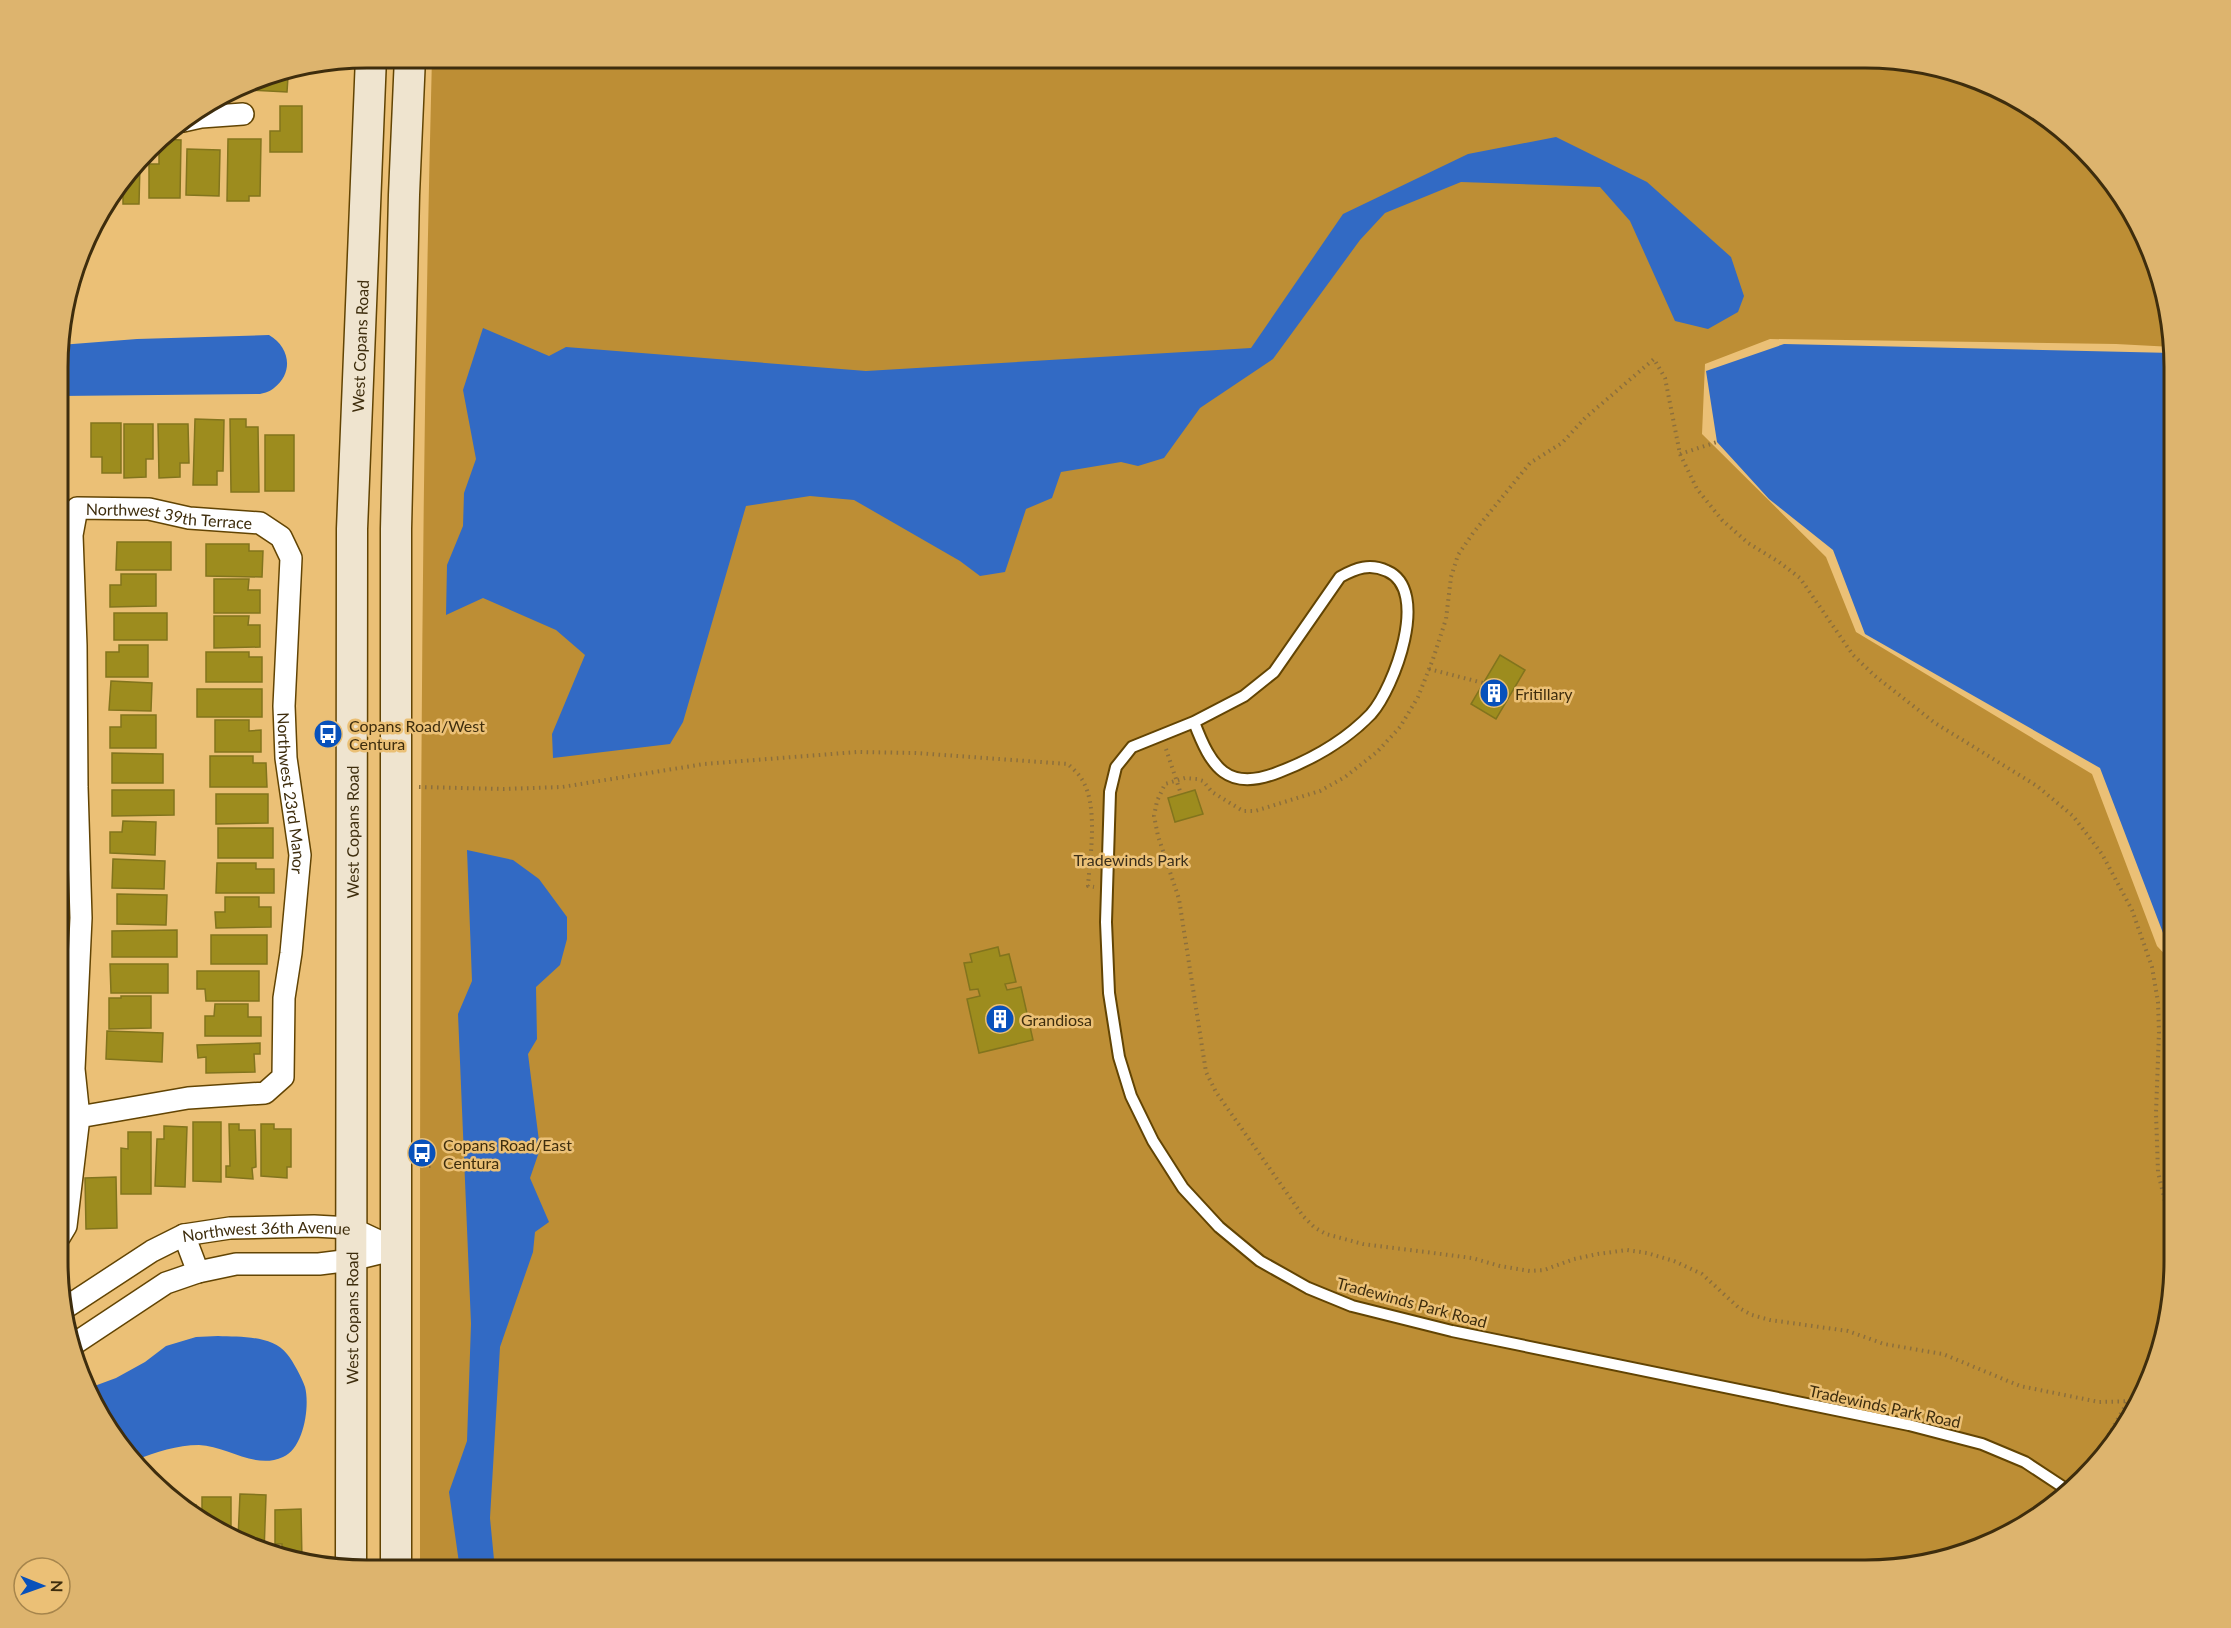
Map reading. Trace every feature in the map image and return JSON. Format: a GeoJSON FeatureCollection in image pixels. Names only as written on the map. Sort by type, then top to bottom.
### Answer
{"type":"FeatureCollection","features":[{"type":"Feature","properties":{"kind":"main road","name":"West Copans Road"},"geometry":{"type":"LineString","coordinates":[[351,1560],[352,529],[371,68]]}},
{"type":"Feature","properties":{"kind":"main road"},"geometry":{"type":"LineString","coordinates":[[396,1560],[396,529],[410,68]]}},
{"type":"Feature","properties":{"kind":"main road"},"geometry":{"type":"LineString","coordinates":[[352,699],[396,699]]}},
{"type":"Feature","properties":{"kind":"street"},"geometry":{"type":"LineString","coordinates":[[204,116],[243,114]]}},
{"type":"Feature","properties":{"kind":"street","name":"Northwest 39th Terrace"},"geometry":{"type":"LineString","coordinates":[[79,1117],[74,1069],[81,918],[72,535],[77,508],[149,509],[189,518],[260,523]]}},
{"type":"Feature","properties":{"kind":"street","name":"Northwest 23rd Manor"},"geometry":{"type":"LineString","coordinates":[[79,1117],[188,1098],[265,1094],[283,1077],[284,998],[291,953],[300,855],[286,758],[284,706],[291,558],[281,537],[260,523]]}},
{"type":"Feature","properties":{"kind":"street"},"geometry":{"type":"LineString","coordinates":[[68,1209],[79,1117]]}},
{"type":"Feature","properties":{"kind":"street","name":"Northwest 36th Avenue"},"geometry":{"type":"LineString","coordinates":[[71,1305],[152,1251],[184,1235],[230,1228],[314,1226],[351,1228],[396,1249]]}},
{"type":"Feature","properties":{"kind":"street"},"geometry":{"type":"LineString","coordinates":[[184,1235],[198,1272]]}},
{"type":"Feature","properties":{"kind":"street","name":"Northwest 36th Avenue"},"geometry":{"type":"LineString","coordinates":[[79,1341],[166,1283],[198,1272],[236,1264],[319,1264],[351,1260],[396,1249]]}},
{"type":"Feature","properties":{"kind":"lane","name":"Tradewinds Park Road"},"geometry":{"type":"LineString","coordinates":[[1194,722],[1204,750],[1215,766],[1228,775],[1244,780],[1266,777],[1303,762],[1339,741],[1372,712],[1391,680],[1406,634],[1409,604],[1403,586],[1393,573],[1377,567],[1356,568],[1340,577],[1274,672],[1244,696],[1194,722],[1132,747],[1116,767],[1110,792],[1107,887],[1109,993],[1119,1057],[1131,1096],[1153,1141],[1183,1188],[1219,1227],[1260,1261],[1308,1288],[1363,1309],[1452,1331],[1909,1425],[1982,1444],[2025,1462],[2062,1486]]}},
{"type":"Feature","properties":{"kind":"path"},"geometry":{"type":"LineString","coordinates":[[2128,1401],[2099,1402],[2020,1386],[1943,1354],[1884,1344],[1848,1331],[1770,1320],[1752,1315],[1739,1308],[1702,1274],[1647,1252],[1626,1250],[1598,1254],[1574,1259],[1544,1270],[1530,1271],[1472,1258],[1363,1244],[1326,1234],[1314,1227],[1303,1216],[1215,1092],[1206,1072],[1179,899],[1158,836],[1154,816],[1161,791],[1165,784],[1176,780],[1197,778],[1203,781],[1212,792],[1244,811],[1255,810],[1320,791],[1345,777],[1369,758],[1400,727],[1418,697],[1446,619],[1451,577],[1458,555],[1473,533],[1530,463],[1562,442],[1585,418],[1654,359],[1665,378],[1680,454],[1696,489],[1722,520],[1748,543],[1800,578],[1853,655],[1867,669],[1935,723],[2037,786],[2073,816],[2102,855],[2132,910],[2152,968],[2158,1002],[2159,1032],[2156,1113],[2158,1172],[2164,1197]]}},
{"type":"Feature","properties":{"kind":"path"},"geometry":{"type":"LineString","coordinates":[[1680,454],[1717,442]]}},
{"type":"Feature","properties":{"kind":"path"},"geometry":{"type":"LineString","coordinates":[[1429,669],[1483,683]]}},
{"type":"Feature","properties":{"kind":"path"},"geometry":{"type":"LineString","coordinates":[[1161,734],[1181,794]]}},
{"type":"Feature","properties":{"kind":"path"},"geometry":{"type":"LineString","coordinates":[[396,772],[417,787],[504,789],[562,787],[704,764],[857,752],[916,753],[1068,764],[1082,778],[1089,802],[1091,822],[1088,886],[1107,887]]}},
{"type":"Feature","properties":{"kind":"path"},"geometry":{"type":"LineString","coordinates":[[423,1166],[433,1166]]}},
{"type":"Feature","properties":{"kind":"path"},"geometry":{"type":"LineString","coordinates":[[2112,1430],[2128,1401]]}},
{"type":"Feature","properties":{"kind":"green space","name":"Tradewinds Park"},"geometry":{"type":"Polygon","coordinates":[[[432,68],[1884,68],[1923,73],[1961,83],[1997,98],[2047,129],[2076,155],[2102,184],[2133,234],[2148,270],[2158,308],[2163,346],[1770,339],[1705,364],[1702,434],[1826,557],[1856,632],[2092,774],[2157,946],[2164,953],[2164,1262],[2161,1301],[2148,1358],[2141,1376],[2133,1394],[2102,1444],[2076,1473],[2047,1499],[1997,1530],[1961,1545],[1923,1555],[1884,1560],[420,1560],[422,624],[432,68]]]}},
{"type":"Feature","properties":{"kind":"water"},"geometry":{"type":"Polygon","coordinates":[[[1556,137],[1647,182],[1731,257],[1744,296],[1738,312],[1708,329],[1675,321],[1630,221],[1600,187],[1461,182],[1385,213],[1360,240],[1273,359],[1200,408],[1164,458],[1138,466],[1121,462],[1061,472],[1052,498],[1026,509],[1005,572],[980,576],[960,561],[854,500],[810,496],[746,506],[683,722],[670,744],[553,758],[552,734],[585,655],[556,630],[483,598],[446,615],[447,565],[463,526],[464,493],[476,459],[463,390],[483,328],[549,356],[566,347],[866,371],[1251,348],[1343,214],[1468,154],[1556,137]]]}},
{"type":"Feature","properties":{"kind":"water"},"geometry":{"type":"Polygon","coordinates":[[[269,335],[276,340],[285,353],[287,368],[285,375],[273,389],[260,394],[68,396],[68,344],[137,339],[269,335]]]}},
{"type":"Feature","properties":{"kind":"water"},"geometry":{"type":"Polygon","coordinates":[[[1784,344],[2163,353],[2164,936],[2100,768],[1865,634],[1833,550],[1769,499],[1717,442],[1706,371],[1784,344]]]}},
{"type":"Feature","properties":{"kind":"water"},"geometry":{"type":"Polygon","coordinates":[[[467,850],[513,860],[539,879],[567,917],[567,939],[560,965],[536,987],[537,1039],[528,1054],[540,1149],[530,1178],[549,1222],[535,1232],[533,1252],[500,1347],[490,1518],[494,1560],[459,1560],[449,1492],[467,1441],[471,1324],[458,1014],[472,981],[467,850]]]}},
{"type":"Feature","properties":{"kind":"water"},"geometry":{"type":"Polygon","coordinates":[[[196,1337],[246,1337],[264,1340],[281,1348],[289,1357],[305,1387],[307,1405],[301,1436],[290,1452],[283,1457],[262,1461],[199,1445],[183,1446],[141,1458],[129,1444],[94,1386],[116,1378],[145,1362],[166,1346],[196,1337]]]}},
{"type":"Feature","properties":{"kind":"building"},"geometry":{"type":"Polygon","coordinates":[[[288,78],[287,92],[252,90],[288,78]]]}},
{"type":"Feature","properties":{"kind":"building"},"geometry":{"type":"Polygon","coordinates":[[[280,106],[302,106],[302,152],[270,152],[270,131],[280,131],[280,106]]]}},
{"type":"Feature","properties":{"kind":"building"},"geometry":{"type":"Polygon","coordinates":[[[228,139],[261,139],[260,196],[249,196],[249,201],[227,201],[228,139]]]}},
{"type":"Feature","properties":{"kind":"building"},"geometry":{"type":"Polygon","coordinates":[[[172,140],[181,140],[180,198],[149,198],[149,164],[159,164],[159,151],[172,140]]]}},
{"type":"Feature","properties":{"kind":"building"},"geometry":{"type":"Polygon","coordinates":[[[187,149],[220,150],[219,196],[186,195],[187,149]]]}},
{"type":"Feature","properties":{"kind":"building"},"geometry":{"type":"Polygon","coordinates":[[[140,172],[139,204],[123,204],[123,196],[121,196],[140,172]]]}},
{"type":"Feature","properties":{"kind":"building"},"geometry":{"type":"Polygon","coordinates":[[[195,419],[224,420],[223,471],[217,471],[217,485],[193,485],[195,419]]]}},
{"type":"Feature","properties":{"kind":"building"},"geometry":{"type":"Polygon","coordinates":[[[230,419],[246,419],[246,427],[258,427],[259,492],[231,492],[230,419]]]}},
{"type":"Feature","properties":{"kind":"building"},"geometry":{"type":"Polygon","coordinates":[[[91,423],[121,423],[121,473],[102,473],[102,457],[91,457],[91,423]]]}},
{"type":"Feature","properties":{"kind":"building"},"geometry":{"type":"Polygon","coordinates":[[[124,424],[153,424],[153,459],[146,459],[146,477],[124,478],[124,424]]]}},
{"type":"Feature","properties":{"kind":"building"},"geometry":{"type":"Polygon","coordinates":[[[158,424],[188,424],[189,463],[180,463],[180,477],[159,478],[158,424]]]}},
{"type":"Feature","properties":{"kind":"building"},"geometry":{"type":"Polygon","coordinates":[[[265,435],[294,435],[294,491],[265,491],[265,435]]]}},
{"type":"Feature","properties":{"kind":"building"},"geometry":{"type":"Polygon","coordinates":[[[117,542],[171,542],[171,570],[116,570],[117,542]]]}},
{"type":"Feature","properties":{"kind":"building"},"geometry":{"type":"Polygon","coordinates":[[[206,544],[249,544],[249,551],[263,551],[262,577],[206,576],[206,544]]]}},
{"type":"Feature","properties":{"kind":"building"},"geometry":{"type":"Polygon","coordinates":[[[121,574],[156,574],[156,606],[110,607],[110,585],[121,585],[121,574]]]}},
{"type":"Feature","properties":{"kind":"building"},"geometry":{"type":"Polygon","coordinates":[[[214,579],[249,579],[248,590],[260,590],[260,613],[214,613],[214,579]]]}},
{"type":"Feature","properties":{"kind":"building"},"geometry":{"type":"Polygon","coordinates":[[[114,613],[167,613],[167,640],[114,640],[114,613]]]}},
{"type":"Feature","properties":{"kind":"building"},"geometry":{"type":"Polygon","coordinates":[[[214,616],[249,616],[248,625],[260,625],[260,647],[214,648],[214,616]]]}},
{"type":"Feature","properties":{"kind":"building"},"geometry":{"type":"Polygon","coordinates":[[[119,645],[148,645],[148,677],[106,677],[106,652],[119,652],[119,645]]]}},
{"type":"Feature","properties":{"kind":"building"},"geometry":{"type":"Polygon","coordinates":[[[206,652],[249,652],[249,657],[262,657],[262,682],[206,682],[206,652]]]}},
{"type":"Feature","properties":{"kind":"building","name":"Fritillary"},"geometry":{"type":"Polygon","coordinates":[[[1500,655],[1525,670],[1496,719],[1471,704],[1500,655]]]}},
{"type":"Feature","properties":{"kind":"building"},"geometry":{"type":"Polygon","coordinates":[[[111,681],[152,683],[151,711],[109,710],[111,681]]]}},
{"type":"Feature","properties":{"kind":"building"},"geometry":{"type":"Polygon","coordinates":[[[197,689],[262,689],[262,717],[197,717],[197,689]]]}},
{"type":"Feature","properties":{"kind":"building"},"geometry":{"type":"Polygon","coordinates":[[[121,715],[156,715],[156,748],[110,748],[110,727],[121,727],[121,715]]]}},
{"type":"Feature","properties":{"kind":"building"},"geometry":{"type":"Polygon","coordinates":[[[215,720],[249,720],[249,731],[261,730],[261,752],[215,752],[215,720]]]}},
{"type":"Feature","properties":{"kind":"building"},"geometry":{"type":"Polygon","coordinates":[[[112,753],[163,754],[163,783],[112,783],[112,753]]]}},
{"type":"Feature","properties":{"kind":"building"},"geometry":{"type":"Polygon","coordinates":[[[210,756],[253,756],[253,763],[266,763],[267,787],[210,787],[210,756]]]}},
{"type":"Feature","properties":{"kind":"building"},"geometry":{"type":"Polygon","coordinates":[[[112,790],[174,790],[174,815],[112,816],[112,790]]]}},
{"type":"Feature","properties":{"kind":"building"},"geometry":{"type":"Polygon","coordinates":[[[1195,790],[1203,814],[1175,822],[1168,798],[1195,790]]]}},
{"type":"Feature","properties":{"kind":"building"},"geometry":{"type":"Polygon","coordinates":[[[216,794],[268,794],[268,823],[216,824],[216,794]]]}},
{"type":"Feature","properties":{"kind":"building"},"geometry":{"type":"Polygon","coordinates":[[[123,821],[156,822],[155,855],[110,853],[110,832],[122,832],[123,821]]]}},
{"type":"Feature","properties":{"kind":"building"},"geometry":{"type":"Polygon","coordinates":[[[218,828],[273,828],[273,858],[218,858],[218,828]]]}},
{"type":"Feature","properties":{"kind":"building"},"geometry":{"type":"Polygon","coordinates":[[[113,859],[165,861],[164,889],[112,888],[113,859]]]}},
{"type":"Feature","properties":{"kind":"building"},"geometry":{"type":"Polygon","coordinates":[[[217,863],[256,863],[256,869],[274,869],[274,893],[216,893],[217,863]]]}},
{"type":"Feature","properties":{"kind":"building"},"geometry":{"type":"Polygon","coordinates":[[[117,894],[167,895],[166,925],[117,924],[117,894]]]}},
{"type":"Feature","properties":{"kind":"building"},"geometry":{"type":"Polygon","coordinates":[[[225,897],[259,897],[259,907],[271,907],[271,927],[216,928],[215,912],[225,912],[225,897]]]}},
{"type":"Feature","properties":{"kind":"building"},"geometry":{"type":"Polygon","coordinates":[[[177,930],[177,957],[112,957],[112,931],[177,930]]]}},
{"type":"Feature","properties":{"kind":"building"},"geometry":{"type":"Polygon","coordinates":[[[211,935],[267,935],[267,964],[211,964],[211,935]]]}},
{"type":"Feature","properties":{"kind":"building","name":"Grandiosa"},"geometry":{"type":"Polygon","coordinates":[[[998,947],[1000,956],[1009,954],[1016,982],[1005,984],[1007,990],[1021,987],[1033,1040],[979,1053],[967,999],[980,996],[978,989],[970,990],[964,963],[972,962],[970,954],[998,947]]]}},
{"type":"Feature","properties":{"kind":"building"},"geometry":{"type":"Polygon","coordinates":[[[110,964],[168,964],[168,993],[111,993],[110,964]]]}},
{"type":"Feature","properties":{"kind":"building"},"geometry":{"type":"Polygon","coordinates":[[[197,971],[259,971],[259,1001],[206,1001],[205,989],[197,989],[197,971]]]}},
{"type":"Feature","properties":{"kind":"building"},"geometry":{"type":"Polygon","coordinates":[[[121,996],[151,996],[151,1028],[109,1029],[109,998],[121,998],[121,996]]]}},
{"type":"Feature","properties":{"kind":"building"},"geometry":{"type":"Polygon","coordinates":[[[215,1004],[248,1004],[248,1017],[261,1017],[261,1036],[205,1036],[205,1016],[214,1016],[215,1004]]]}},
{"type":"Feature","properties":{"kind":"building"},"geometry":{"type":"Polygon","coordinates":[[[107,1031],[163,1033],[162,1062],[106,1059],[107,1031]]]}},
{"type":"Feature","properties":{"kind":"building"},"geometry":{"type":"Polygon","coordinates":[[[260,1043],[260,1054],[254,1054],[255,1072],[206,1073],[206,1057],[198,1058],[197,1045],[260,1043]]]}},
{"type":"Feature","properties":{"kind":"building"},"geometry":{"type":"Polygon","coordinates":[[[193,1122],[221,1122],[221,1182],[193,1181],[193,1122]]]}},
{"type":"Feature","properties":{"kind":"building"},"geometry":{"type":"Polygon","coordinates":[[[229,1124],[239,1124],[239,1130],[255,1130],[256,1167],[252,1168],[253,1179],[226,1177],[226,1166],[230,1166],[229,1124]]]}},
{"type":"Feature","properties":{"kind":"building"},"geometry":{"type":"Polygon","coordinates":[[[261,1124],[274,1124],[274,1129],[291,1129],[291,1167],[287,1167],[287,1178],[261,1176],[261,1124]]]}},
{"type":"Feature","properties":{"kind":"building"},"geometry":{"type":"Polygon","coordinates":[[[164,1126],[187,1127],[185,1187],[155,1186],[157,1139],[164,1139],[164,1126]]]}},
{"type":"Feature","properties":{"kind":"building"},"geometry":{"type":"Polygon","coordinates":[[[128,1132],[151,1132],[151,1194],[121,1194],[121,1148],[128,1149],[128,1132]]]}},
{"type":"Feature","properties":{"kind":"building"},"geometry":{"type":"Polygon","coordinates":[[[116,1177],[117,1228],[86,1229],[85,1178],[116,1177]]]}},
{"type":"Feature","properties":{"kind":"building"},"geometry":{"type":"Polygon","coordinates":[[[240,1494],[266,1495],[264,1543],[238,1532],[240,1494]]]}},
{"type":"Feature","properties":{"kind":"building"},"geometry":{"type":"Polygon","coordinates":[[[202,1497],[231,1497],[231,1528],[217,1520],[202,1511],[202,1497]]]}},
{"type":"Feature","properties":{"kind":"building"},"geometry":{"type":"Polygon","coordinates":[[[301,1509],[302,1553],[282,1548],[282,1544],[275,1544],[275,1510],[301,1509]]]}},
{"type":"Feature","properties":{"kind":"place","name":"Fritillary"},"geometry":{"type":"Point","coordinates":[1494,693]}},
{"type":"Feature","properties":{"kind":"place","name":"Copans Road/West Centura"},"geometry":{"type":"Point","coordinates":[328,734]}},
{"type":"Feature","properties":{"kind":"place","name":"Grandiosa"},"geometry":{"type":"Point","coordinates":[1000,1019]}},
{"type":"Feature","properties":{"kind":"place","name":"Copans Road/East Centura"},"geometry":{"type":"Point","coordinates":[422,1153]}}]}
